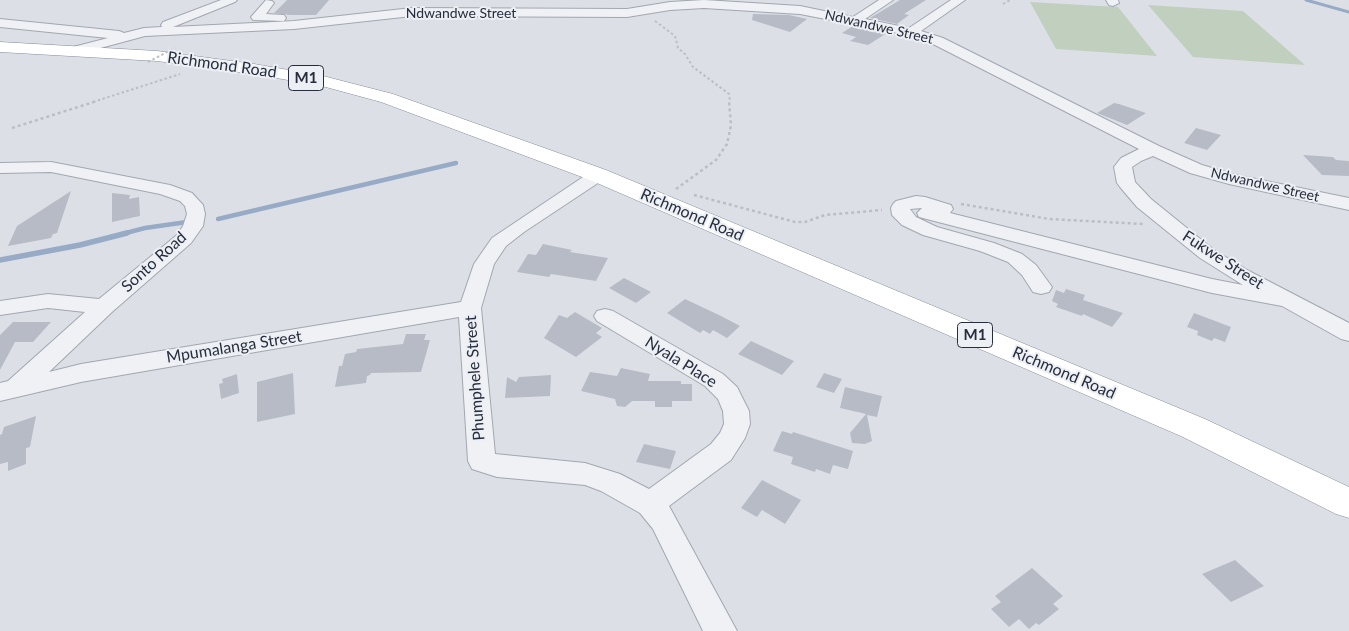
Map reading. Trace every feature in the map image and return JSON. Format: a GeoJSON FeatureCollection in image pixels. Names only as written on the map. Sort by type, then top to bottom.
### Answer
{"type":"FeatureCollection","features":[{"type":"Feature","properties":{"kind":"highway","name":"Richmond Road"},"geometry":{"type":"LineString","coordinates":[[0,47],[157,56],[235,66],[323,81],[387,98],[663,199],[1194,428],[1349,503]]}},
{"type":"Feature","properties":{"kind":"street"},"geometry":{"type":"LineString","coordinates":[[144,32],[194,16],[231,0]]}},
{"type":"Feature","properties":{"kind":"street"},"geometry":{"type":"LineString","coordinates":[[629,0],[648,10]]}},
{"type":"Feature","properties":{"kind":"street"},"geometry":{"type":"LineString","coordinates":[[817,12],[828,0]]}},
{"type":"Feature","properties":{"kind":"street"},"geometry":{"type":"LineString","coordinates":[[856,20],[887,0]]}},
{"type":"Feature","properties":{"kind":"street"},"geometry":{"type":"LineString","coordinates":[[911,32],[959,0]]}},
{"type":"Feature","properties":{"kind":"street","name":"Ndwandwe Street"},"geometry":{"type":"LineString","coordinates":[[78,50],[144,32],[283,26],[412,12],[610,14],[684,4],[738,2],[803,5],[817,12],[911,32],[953,48],[1153,150],[1196,169],[1229,179],[1349,204]]}},
{"type":"Feature","properties":{"kind":"street"},"geometry":{"type":"LineString","coordinates":[[268,3],[256,17],[287,18],[283,26]]}},
{"type":"Feature","properties":{"kind":"street"},"geometry":{"type":"LineString","coordinates":[[0,23],[128,36]]}},
{"type":"Feature","properties":{"kind":"street","name":"Fukwe Street"},"geometry":{"type":"LineString","coordinates":[[1153,150],[1127,162],[1123,167],[1126,183],[1144,203],[1207,254],[1242,276],[1349,334]]}},
{"type":"Feature","properties":{"kind":"street","name":"Sonto Road"},"geometry":{"type":"LineString","coordinates":[[0,168],[23,166],[60,169],[164,190],[186,197],[194,205],[196,214],[193,226],[184,238],[9,390]]}},
{"type":"Feature","properties":{"kind":"street","name":"Phumphele Street"},"geometry":{"type":"LineString","coordinates":[[598,175],[516,228],[499,242],[484,264],[470,308],[482,461],[497,466],[585,474],[610,482],[650,504]]}},
{"type":"Feature","properties":{"kind":"street"},"geometry":{"type":"LineString","coordinates":[[1041,287],[1029,270],[1015,258],[988,246],[930,231],[902,215],[900,208],[902,205],[926,208],[961,222],[1212,286],[1290,302]]}},
{"type":"Feature","properties":{"kind":"street"},"geometry":{"type":"LineString","coordinates":[[0,308],[48,301],[104,307]]}},
{"type":"Feature","properties":{"kind":"street","name":"Mpumalanga Street"},"geometry":{"type":"LineString","coordinates":[[9,390],[81,373],[470,308]]}},
{"type":"Feature","properties":{"kind":"street","name":"Nyala Place"},"geometry":{"type":"LineString","coordinates":[[606,316],[714,380],[728,394],[736,411],[737,424],[732,438],[721,452],[650,504]]}},
{"type":"Feature","properties":{"kind":"street"},"geometry":{"type":"LineString","coordinates":[[650,504],[663,520],[720,631]]}},
{"type":"Feature","properties":{"kind":"path"},"geometry":{"type":"LineString","coordinates":[[1004,4],[1010,0]]}},
{"type":"Feature","properties":{"kind":"path"},"geometry":{"type":"LineString","coordinates":[[648,10],[674,36],[678,48],[685,54],[693,67],[729,94],[731,125],[727,144],[716,160],[663,199]]}},
{"type":"Feature","properties":{"kind":"path"},"geometry":{"type":"LineString","coordinates":[[148,62],[175,48]]}},
{"type":"Feature","properties":{"kind":"path"},"geometry":{"type":"LineString","coordinates":[[143,65],[152,66]]}},
{"type":"Feature","properties":{"kind":"path"},"geometry":{"type":"LineString","coordinates":[[12,128],[178,75],[184,71]]}},
{"type":"Feature","properties":{"kind":"path"},"geometry":{"type":"LineString","coordinates":[[663,199],[684,194],[699,196],[795,222],[805,222],[825,215],[900,208]]}},
{"type":"Feature","properties":{"kind":"path"},"geometry":{"type":"LineString","coordinates":[[926,208],[973,205],[1071,221],[1125,224],[1153,223],[1165,220]]}},
{"type":"Feature","properties":{"kind":"green space"},"geometry":{"type":"Polygon","coordinates":[[[1030,2],[1118,7],[1157,56],[1056,49],[1030,2]]]}},
{"type":"Feature","properties":{"kind":"green space"},"geometry":{"type":"Polygon","coordinates":[[[1148,5],[1243,11],[1305,65],[1193,57],[1148,5]]]}},
{"type":"Feature","properties":{"kind":"building"},"geometry":{"type":"Polygon","coordinates":[[[287,0],[329,0],[316,15],[274,13],[287,0]]]}},
{"type":"Feature","properties":{"kind":"building"},"geometry":{"type":"Polygon","coordinates":[[[900,0],[926,0],[904,14],[909,15],[897,24],[870,18],[900,0]]]}},
{"type":"Feature","properties":{"kind":"building"},"geometry":{"type":"Polygon","coordinates":[[[753,14],[789,15],[807,19],[790,32],[752,20],[753,14]]]}},
{"type":"Feature","properties":{"kind":"building"},"geometry":{"type":"Polygon","coordinates":[[[853,26],[887,33],[868,45],[850,41],[856,37],[842,33],[853,26]]]}},
{"type":"Feature","properties":{"kind":"building"},"geometry":{"type":"Polygon","coordinates":[[[1114,103],[1146,113],[1127,125],[1097,113],[1114,103]]]}},
{"type":"Feature","properties":{"kind":"building"},"geometry":{"type":"Polygon","coordinates":[[[1196,128],[1221,135],[1207,150],[1184,143],[1196,128]]]}},
{"type":"Feature","properties":{"kind":"building"},"geometry":{"type":"Polygon","coordinates":[[[1303,155],[1333,157],[1336,160],[1349,161],[1349,176],[1322,175],[1303,155]]]}},
{"type":"Feature","properties":{"kind":"building"},"geometry":{"type":"Polygon","coordinates":[[[71,191],[57,233],[53,234],[51,238],[8,246],[17,226],[71,191]]]}},
{"type":"Feature","properties":{"kind":"building"},"geometry":{"type":"Polygon","coordinates":[[[112,193],[130,195],[129,199],[139,197],[140,216],[112,222],[112,193]]]}},
{"type":"Feature","properties":{"kind":"building"},"geometry":{"type":"Polygon","coordinates":[[[543,244],[572,250],[570,252],[608,258],[596,281],[551,274],[549,277],[517,272],[528,254],[536,255],[543,244]]]}},
{"type":"Feature","properties":{"kind":"building"},"geometry":{"type":"Polygon","coordinates":[[[624,278],[651,292],[636,303],[609,288],[624,278]]]}},
{"type":"Feature","properties":{"kind":"building"},"geometry":{"type":"Polygon","coordinates":[[[1066,289],[1085,295],[1083,300],[1123,313],[1112,327],[1083,314],[1082,316],[1056,307],[1058,304],[1052,301],[1056,290],[1064,293],[1066,289]]]}},
{"type":"Feature","properties":{"kind":"building"},"geometry":{"type":"Polygon","coordinates":[[[685,299],[740,326],[727,338],[713,330],[710,334],[703,330],[700,333],[667,313],[685,299]]]}},
{"type":"Feature","properties":{"kind":"building"},"geometry":{"type":"Polygon","coordinates":[[[575,312],[602,328],[596,333],[602,337],[576,357],[544,338],[559,315],[567,318],[575,312]]]}},
{"type":"Feature","properties":{"kind":"building"},"geometry":{"type":"Polygon","coordinates":[[[1194,313],[1231,327],[1225,342],[1214,338],[1212,341],[1197,335],[1198,331],[1187,327],[1194,313]]]}},
{"type":"Feature","properties":{"kind":"building"},"geometry":{"type":"Polygon","coordinates":[[[13,322],[51,322],[33,342],[15,342],[0,370],[0,335],[13,322]]]}},
{"type":"Feature","properties":{"kind":"building"},"geometry":{"type":"Polygon","coordinates":[[[406,334],[426,334],[424,340],[430,340],[421,372],[371,373],[367,376],[366,383],[335,387],[339,366],[342,366],[345,354],[356,352],[357,349],[403,344],[406,334]]]}},
{"type":"Feature","properties":{"kind":"building"},"geometry":{"type":"Polygon","coordinates":[[[751,341],[794,361],[782,375],[738,354],[751,341]]]}},
{"type":"Feature","properties":{"kind":"building"},"geometry":{"type":"Polygon","coordinates":[[[621,368],[650,374],[648,381],[681,381],[681,384],[692,384],[692,401],[672,401],[672,407],[655,407],[655,401],[632,401],[625,407],[617,406],[615,399],[581,391],[590,372],[617,376],[621,368]]]}},
{"type":"Feature","properties":{"kind":"building"},"geometry":{"type":"Polygon","coordinates":[[[293,373],[295,414],[257,422],[257,382],[293,373]]]}},
{"type":"Feature","properties":{"kind":"building"},"geometry":{"type":"Polygon","coordinates":[[[824,373],[842,379],[834,393],[816,387],[824,373]]]}},
{"type":"Feature","properties":{"kind":"building"},"geometry":{"type":"Polygon","coordinates":[[[237,374],[239,393],[221,399],[219,384],[223,383],[222,379],[237,374]]]}},
{"type":"Feature","properties":{"kind":"building"},"geometry":{"type":"Polygon","coordinates":[[[551,375],[550,396],[505,398],[507,377],[516,382],[519,377],[551,375]]]}},
{"type":"Feature","properties":{"kind":"building"},"geometry":{"type":"Polygon","coordinates":[[[845,387],[882,396],[877,417],[867,415],[872,441],[865,444],[852,443],[850,433],[866,414],[840,408],[845,387]]]}},
{"type":"Feature","properties":{"kind":"building"},"geometry":{"type":"Polygon","coordinates":[[[36,416],[30,447],[26,448],[26,464],[8,471],[8,462],[0,464],[0,435],[4,427],[36,416]]]}},
{"type":"Feature","properties":{"kind":"building"},"geometry":{"type":"Polygon","coordinates":[[[782,431],[792,434],[793,432],[853,451],[848,469],[833,465],[830,474],[816,469],[815,472],[791,464],[793,457],[773,451],[782,431]]]}},
{"type":"Feature","properties":{"kind":"building"},"geometry":{"type":"Polygon","coordinates":[[[644,444],[676,451],[670,469],[636,462],[644,444]]]}},
{"type":"Feature","properties":{"kind":"building"},"geometry":{"type":"Polygon","coordinates":[[[762,480],[801,500],[785,524],[762,510],[757,517],[741,508],[762,480]]]}},
{"type":"Feature","properties":{"kind":"building"},"geometry":{"type":"Polygon","coordinates":[[[1235,560],[1264,586],[1231,602],[1202,574],[1235,560]]]}},
{"type":"Feature","properties":{"kind":"building"},"geometry":{"type":"Polygon","coordinates":[[[1032,568],[1063,596],[1053,604],[1059,609],[1039,625],[1036,623],[1029,629],[1019,619],[1009,627],[991,609],[1001,602],[995,596],[1032,568]]]}},
{"type":"Feature","properties":{"kind":"waterway"},"geometry":{"type":"LineString","coordinates":[[1306,0],[1349,12]]}},
{"type":"Feature","properties":{"kind":"waterway"},"geometry":{"type":"LineString","coordinates":[[218,219],[456,163]]}},
{"type":"Feature","properties":{"kind":"waterway"},"geometry":{"type":"LineString","coordinates":[[122,234],[145,228],[187,222]]}},
{"type":"Feature","properties":{"kind":"waterway"},"geometry":{"type":"LineString","coordinates":[[0,260],[80,245],[127,233]]}}]}
